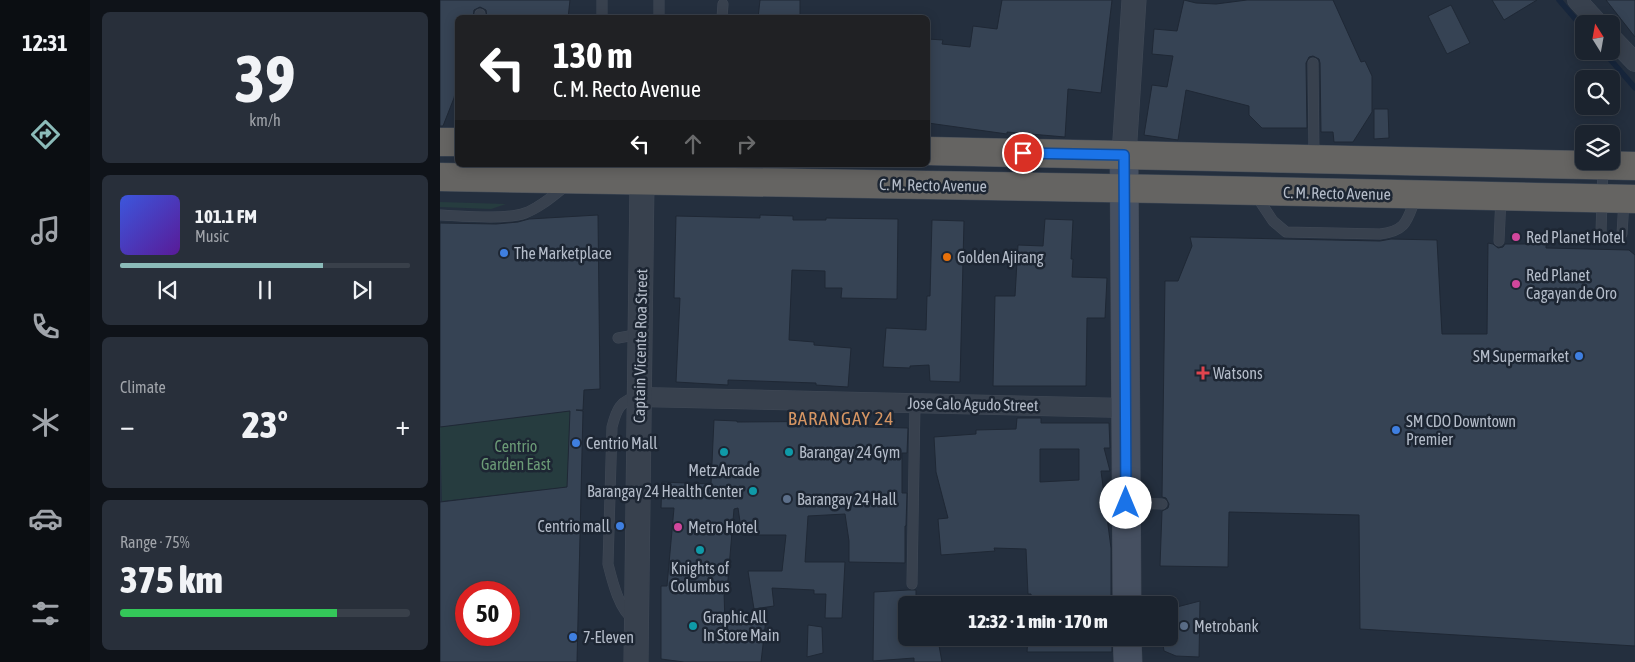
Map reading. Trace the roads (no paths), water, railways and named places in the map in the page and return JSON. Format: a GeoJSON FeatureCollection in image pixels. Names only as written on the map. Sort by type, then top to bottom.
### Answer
{"type":"FeatureCollection","features":[{"type":"Feature","properties":{"kind":"highway"},"geometry":{"type":"LineString","coordinates":[[440,142],[455,142]]}},
{"type":"Feature","properties":{"kind":"highway","name":"C. M. Recto Avenue"},"geometry":{"type":"LineString","coordinates":[[930,151],[1575,164]]}},
{"type":"Feature","properties":{"kind":"highway","name":"C. M. Recto Avenue"},"geometry":{"type":"LineString","coordinates":[[1620,166],[1635,166]]}},
{"type":"Feature","properties":{"kind":"highway","name":"C. M. Recto Avenue"},"geometry":{"type":"LineString","coordinates":[[440,177],[1620,199]]}},
{"type":"Feature","properties":{"kind":"main road"},"geometry":{"type":"LineString","coordinates":[[1124,155],[1127,596]]}},
{"type":"Feature","properties":{"kind":"main road"},"geometry":{"type":"LineString","coordinates":[[1127,646],[1128,662]]}},
{"type":"Feature","properties":{"kind":"street"},"geometry":{"type":"LineString","coordinates":[[1124,155],[1134,0]]}},
{"type":"Feature","properties":{"kind":"street"},"geometry":{"type":"LineString","coordinates":[[1577,0],[1591,15]]}},
{"type":"Feature","properties":{"kind":"street"},"geometry":{"type":"LineString","coordinates":[[1620,46],[1635,62]]}},
{"type":"Feature","properties":{"kind":"street","name":"Captain Vicente Roa Street"},"geometry":{"type":"LineString","coordinates":[[636,662],[640,397],[630,336],[642,181]]}},
{"type":"Feature","properties":{"kind":"street","name":"Jose Calo Agudo Street"},"geometry":{"type":"LineString","coordinates":[[640,397],[1126,408]]}},
{"type":"Feature","properties":{"kind":"lane"},"geometry":{"type":"LineString","coordinates":[[602,0],[602,15]]}},
{"type":"Feature","properties":{"kind":"lane"},"geometry":{"type":"LineString","coordinates":[[659,0],[659,15]]}},
{"type":"Feature","properties":{"kind":"lane"},"geometry":{"type":"LineString","coordinates":[[722,15],[723,4]]}},
{"type":"Feature","properties":{"kind":"lane"},"geometry":{"type":"LineString","coordinates":[[1313,63],[1314,159]]}},
{"type":"Feature","properties":{"kind":"lane"},"geometry":{"type":"LineString","coordinates":[[1606,170],[1620,199],[1622,234]]}},
{"type":"Feature","properties":{"kind":"lane"},"geometry":{"type":"LineString","coordinates":[[440,215],[512,217],[537,208],[575,180]]}},
{"type":"Feature","properties":{"kind":"lane"},"geometry":{"type":"LineString","coordinates":[[1253,191],[1273,221],[1286,232],[1380,234],[1392,233],[1402,227],[1407,221],[1416,194]]}},
{"type":"Feature","properties":{"kind":"lane"},"geometry":{"type":"LineString","coordinates":[[1499,241],[1501,196]]}},
{"type":"Feature","properties":{"kind":"lane"},"geometry":{"type":"LineString","coordinates":[[1601,233],[1620,199]]}},
{"type":"Feature","properties":{"kind":"lane"},"geometry":{"type":"LineString","coordinates":[[912,584],[915,403]]}},
{"type":"Feature","properties":{"kind":"lane"},"geometry":{"type":"LineString","coordinates":[[1126,503],[1162,504]]}},
{"type":"Feature","properties":{"kind":"waterway"},"geometry":{"type":"LineString","coordinates":[[1559,0],[1575,19]]}},
{"type":"Feature","properties":{"kind":"waterway"},"geometry":{"type":"LineString","coordinates":[[1611,60],[1635,88]]}},
{"type":"Feature","properties":{"kind":"place","name":"Red Planet Hotel"},"geometry":{"type":"Point","coordinates":[1516,237]}},
{"type":"Feature","properties":{"kind":"place","name":"The Marketplace"},"geometry":{"type":"Point","coordinates":[504,253]}},
{"type":"Feature","properties":{"kind":"place","name":"Golden Ajirang"},"geometry":{"type":"Point","coordinates":[947,257]}},
{"type":"Feature","properties":{"kind":"place","name":"Red Planet Cagayan de Oro"},"geometry":{"type":"Point","coordinates":[1516,284]}},
{"type":"Feature","properties":{"kind":"place","name":"SM Supermarket"},"geometry":{"type":"Point","coordinates":[1579,356]}},
{"type":"Feature","properties":{"kind":"place","name":"Watsons"},"geometry":{"type":"Point","coordinates":[1203,373]}},
{"type":"Feature","properties":{"kind":"place","name":"SM CDO Downtown Premier"},"geometry":{"type":"Point","coordinates":[1396,430]}},
{"type":"Feature","properties":{"kind":"place","name":"Centrio Mall"},"geometry":{"type":"Point","coordinates":[576,443]}},
{"type":"Feature","properties":{"kind":"place","name":"Metz Arcade"},"geometry":{"type":"Point","coordinates":[724,452]}},
{"type":"Feature","properties":{"kind":"place","name":"Barangay 24 Gym"},"geometry":{"type":"Point","coordinates":[789,452]}},
{"type":"Feature","properties":{"kind":"place","name":"Barangay 24 Health Center"},"geometry":{"type":"Point","coordinates":[753,491]}},
{"type":"Feature","properties":{"kind":"place","name":"Barangay 24 Hall"},"geometry":{"type":"Point","coordinates":[787,499]}},
{"type":"Feature","properties":{"kind":"place","name":"Centrio mall"},"geometry":{"type":"Point","coordinates":[620,526]}},
{"type":"Feature","properties":{"kind":"place","name":"Metro Hotel"},"geometry":{"type":"Point","coordinates":[678,527]}},
{"type":"Feature","properties":{"kind":"place","name":"Knights of Columbus"},"geometry":{"type":"Point","coordinates":[700,550]}},
{"type":"Feature","properties":{"kind":"place","name":"Graphic All In Store Main"},"geometry":{"type":"Point","coordinates":[693,626]}},
{"type":"Feature","properties":{"kind":"place","name":"Metrobank"},"geometry":{"type":"Point","coordinates":[1184,626]}},
{"type":"Feature","properties":{"kind":"place","name":"7-Eleven"},"geometry":{"type":"Point","coordinates":[573,637]}},
{"type":"Feature","properties":{"kind":"district","name":"BARANGAY 24"},"geometry":{"type":"Point","coordinates":[841,418]}},
{"type":"Feature","properties":{"kind":"park label","name":"Centrio Garden East"},"geometry":{"type":"Point","coordinates":[516,455]}}]}
